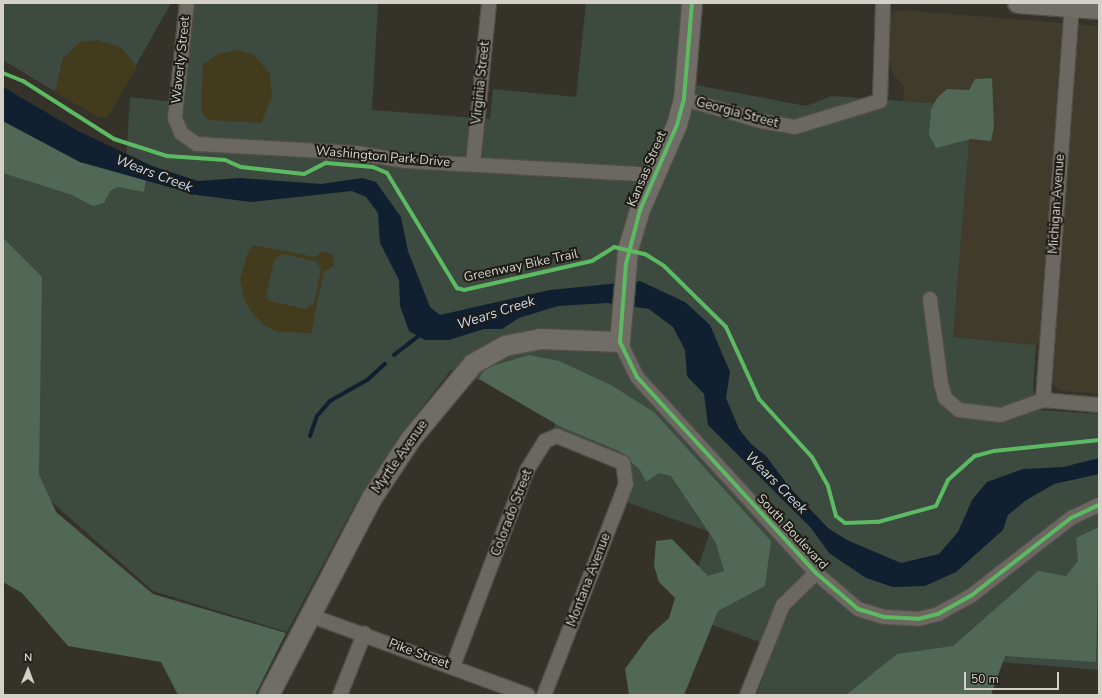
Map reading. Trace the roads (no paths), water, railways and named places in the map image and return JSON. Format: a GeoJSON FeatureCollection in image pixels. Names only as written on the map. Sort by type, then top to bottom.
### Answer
{"type":"FeatureCollection","features":[{"type":"Feature","properties":{"kind":"street","name":"Waverly Street"},"geometry":{"type":"LineString","coordinates":[[175,118],[187,3]]}},
{"type":"Feature","properties":{"kind":"street","name":"Virginia Street"},"geometry":{"type":"LineString","coordinates":[[473,164],[489,3]]}},
{"type":"Feature","properties":{"kind":"street","name":"Kansas Street"},"geometry":{"type":"LineString","coordinates":[[620,342],[626,264],[651,179],[677,124],[684,98],[692,3]]}},
{"type":"Feature","properties":{"kind":"street","name":"Georgia Street"},"geometry":{"type":"LineString","coordinates":[[684,98],[761,121],[795,127],[880,101],[883,3]]}},
{"type":"Feature","properties":{"kind":"street"},"geometry":{"type":"LineString","coordinates":[[1018,3],[1099,10]]}},
{"type":"Feature","properties":{"kind":"street","name":"Michigan Avenue"},"geometry":{"type":"LineString","coordinates":[[1043,400],[1072,7]]}},
{"type":"Feature","properties":{"kind":"street","name":"Washington Park Drive"},"geometry":{"type":"LineString","coordinates":[[175,118],[181,133],[197,144],[473,164],[638,174],[651,179]]}},
{"type":"Feature","properties":{"kind":"street"},"geometry":{"type":"LineString","coordinates":[[930,299],[945,398],[959,410],[1002,415],[1043,400],[1099,405]]}},
{"type":"Feature","properties":{"kind":"street","name":"Myrtle Avenue"},"geometry":{"type":"LineString","coordinates":[[269,695],[309,615],[380,485],[411,439],[473,364],[505,346],[540,339],[620,342]]}},
{"type":"Feature","properties":{"kind":"street","name":"South Boulevard"},"geometry":{"type":"LineString","coordinates":[[620,342],[637,377],[816,573],[858,609],[885,617],[918,619],[938,614],[972,595],[1071,518],[1099,505]]}},
{"type":"Feature","properties":{"kind":"street","name":"Colorado Street"},"geometry":{"type":"LineString","coordinates":[[453,666],[528,470],[545,441],[557,436],[623,463]]}},
{"type":"Feature","properties":{"kind":"street","name":"Montana Avenue"},"geometry":{"type":"LineString","coordinates":[[544,695],[626,484],[623,463]]}},
{"type":"Feature","properties":{"kind":"street"},"geometry":{"type":"LineString","coordinates":[[747,695],[783,605],[816,573]]}},
{"type":"Feature","properties":{"kind":"street","name":"Pike Street"},"geometry":{"type":"LineString","coordinates":[[309,615],[453,666],[528,695]]}},
{"type":"Feature","properties":{"kind":"street"},"geometry":{"type":"LineString","coordinates":[[340,695],[364,634]]}},
{"type":"Feature","properties":{"kind":"water","name":"Wears Creek"},"geometry":{"type":"Polygon","coordinates":[[[3,87],[78,131],[152,166],[198,181],[240,178],[321,184],[362,178],[376,182],[401,217],[408,251],[430,307],[440,315],[550,290],[640,281],[685,302],[710,325],[730,372],[726,398],[739,429],[751,444],[766,456],[790,488],[828,528],[847,540],[901,563],[939,554],[958,532],[972,500],[987,482],[1023,469],[1063,467],[1099,458],[1099,474],[1054,484],[1025,501],[1008,515],[1003,530],[956,572],[925,586],[893,587],[866,578],[829,553],[811,528],[708,425],[704,394],[687,376],[685,350],[673,327],[649,309],[607,303],[558,306],[519,318],[502,329],[484,329],[449,340],[425,340],[409,331],[400,306],[399,280],[380,243],[378,213],[366,197],[352,191],[251,202],[197,195],[80,162],[3,121],[3,87]]]}},
{"type":"Feature","properties":{"kind":"waterway"},"geometry":{"type":"LineString","coordinates":[[394,355],[422,333]]}},
{"type":"Feature","properties":{"kind":"waterway"},"geometry":{"type":"LineString","coordinates":[[310,436],[317,416],[330,401],[367,380],[385,364]]}}]}
